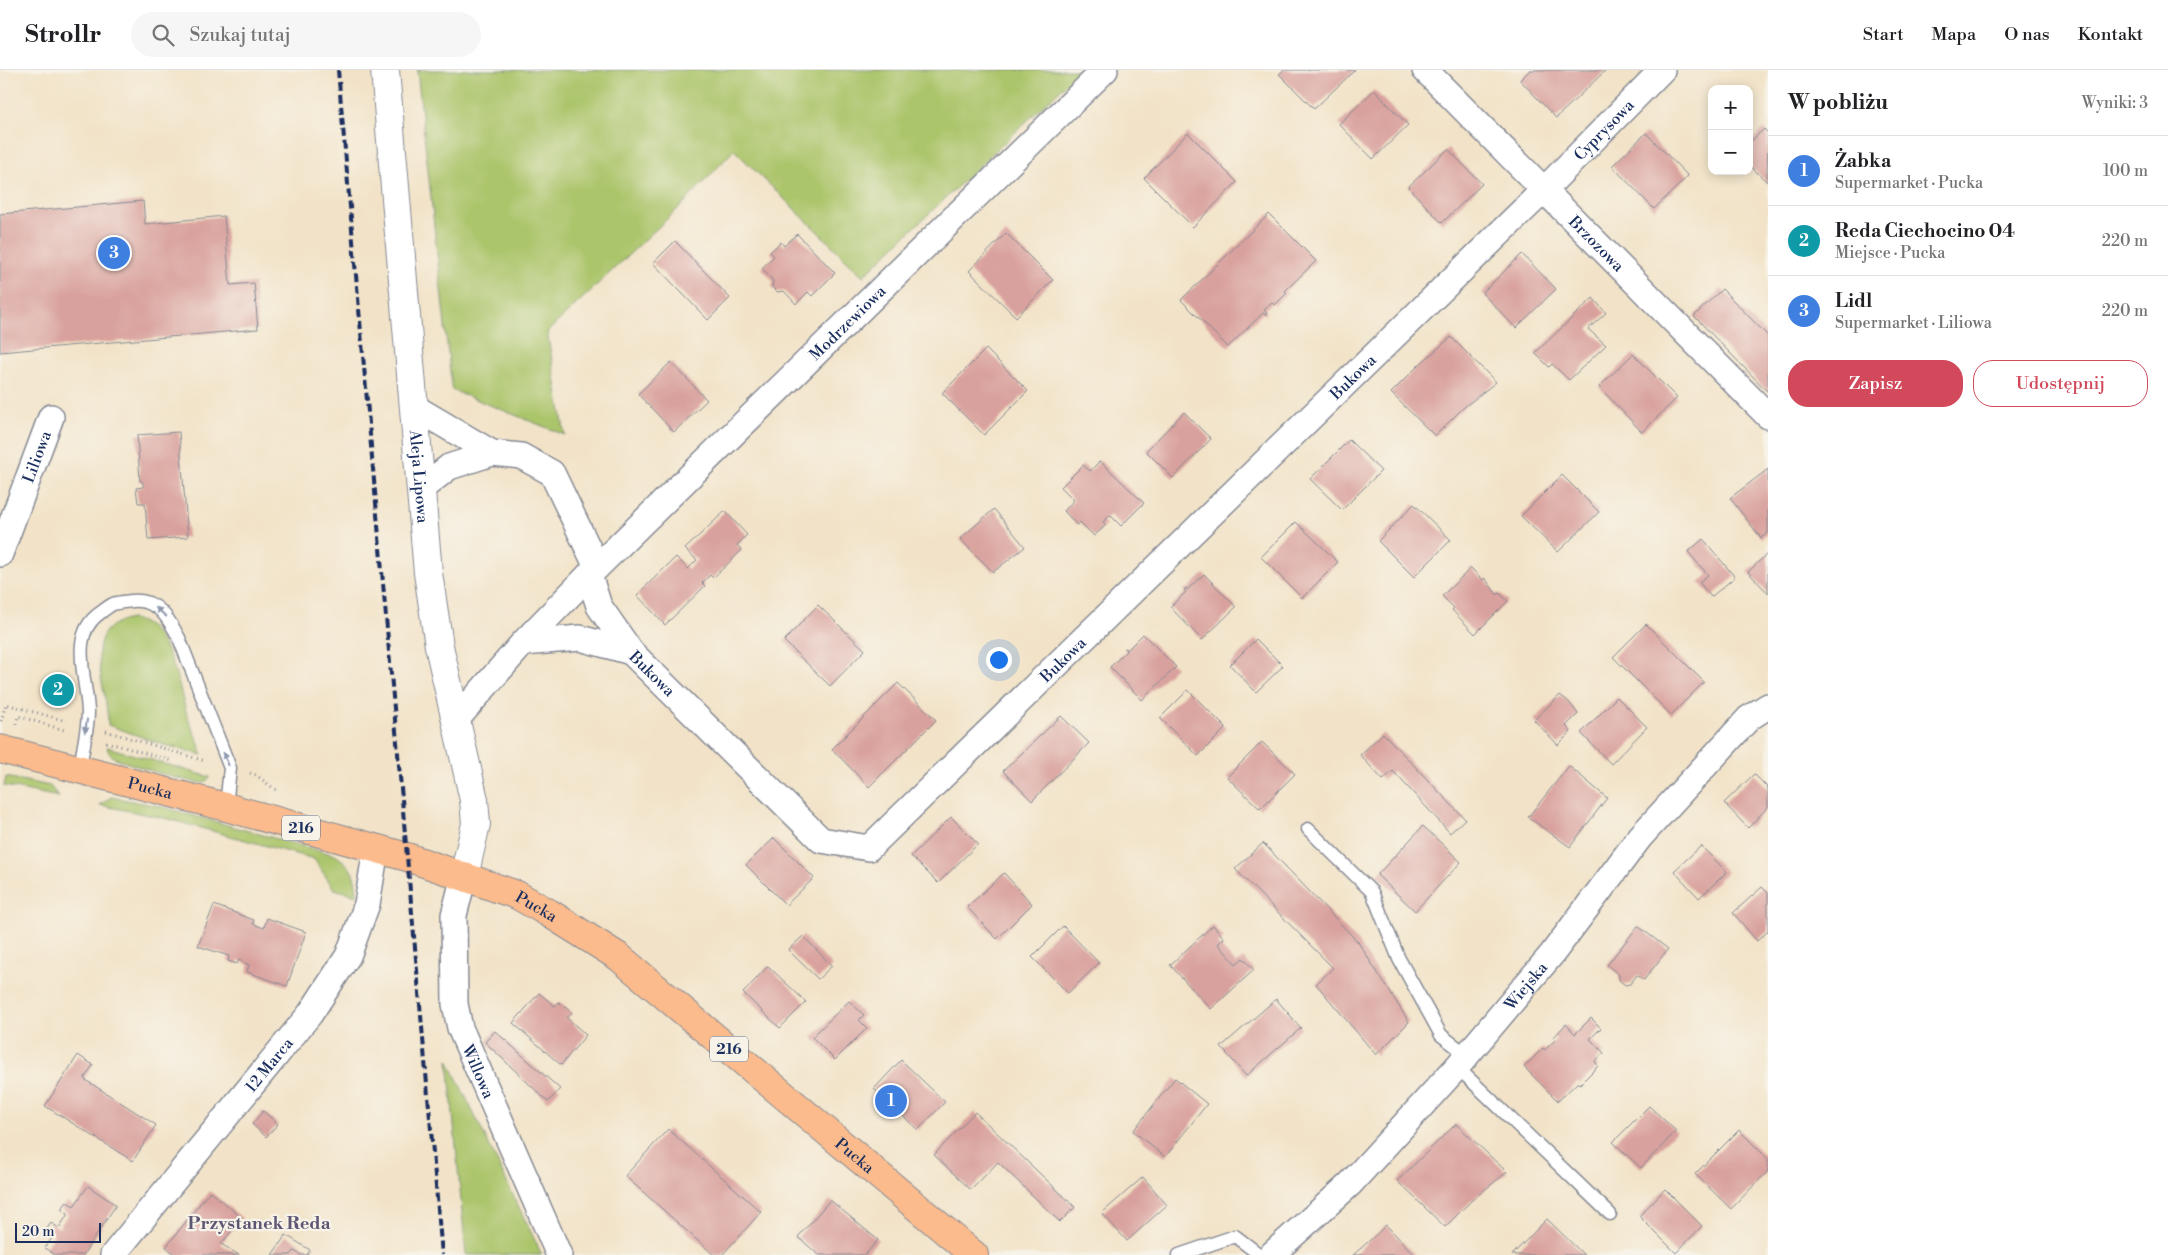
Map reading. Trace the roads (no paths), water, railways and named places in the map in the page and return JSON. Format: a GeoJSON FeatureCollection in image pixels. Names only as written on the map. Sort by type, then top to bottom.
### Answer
{"type":"FeatureCollection","features":[{"type":"Feature","properties":{"kind":"main road","name":"Pucka"},"geometry":{"type":"LineString","coordinates":[[0,749],[226,807],[376,849],[464,876],[517,895],[550,913],[618,957],[974,1255]]}},
{"type":"Feature","properties":{"kind":"street","name":"Aleja Lipowa"},"geometry":{"type":"LineString","coordinates":[[385,70],[428,573],[439,646],[474,800],[476,824],[464,876]]}},
{"type":"Feature","properties":{"kind":"street","name":"Modrzewiowa"},"geometry":{"type":"LineString","coordinates":[[456,720],[523,643],[593,571],[1105,70]]}},
{"type":"Feature","properties":{"kind":"street","name":"Brzozowa"},"geometry":{"type":"LineString","coordinates":[[1425,70],[1768,416]]}},
{"type":"Feature","properties":{"kind":"street","name":"Cyprysowa"},"geometry":{"type":"LineString","coordinates":[[1545,189],[1662,70]]}},
{"type":"Feature","properties":{"kind":"street","name":"Bukowa"},"geometry":{"type":"LineString","coordinates":[[492,453],[521,456],[552,473],[593,571],[599,606],[631,652],[821,840],[869,848],[1545,189]]}},
{"type":"Feature","properties":{"kind":"street"},"geometry":{"type":"LineString","coordinates":[[414,407],[492,453]]}},
{"type":"Feature","properties":{"kind":"street","name":"Liliowa"},"geometry":{"type":"LineString","coordinates":[[0,554],[51,416]]}},
{"type":"Feature","properties":{"kind":"street"},"geometry":{"type":"LineString","coordinates":[[421,489],[449,467],[492,453]]}},
{"type":"Feature","properties":{"kind":"street"},"geometry":{"type":"LineString","coordinates":[[523,643],[580,638],[631,652]]}},
{"type":"Feature","properties":{"kind":"street","name":"Wiejska"},"geometry":{"type":"LineString","coordinates":[[1271,1255],[1350,1184],[1462,1061],[1552,954],[1640,837],[1749,718],[1768,706]]}},
{"type":"Feature","properties":{"kind":"street","name":"12 Marca"},"geometry":{"type":"LineString","coordinates":[[113,1255],[310,1014],[348,956],[367,904],[376,849]]}},
{"type":"Feature","properties":{"kind":"street","name":"Willowa"},"geometry":{"type":"LineString","coordinates":[[464,876],[454,915],[455,1004],[460,1028],[560,1255]]}},
{"type":"Feature","properties":{"kind":"lane"},"geometry":{"type":"LineString","coordinates":[[80,769],[88,714],[81,652],[84,632],[94,617],[113,604],[138,600],[162,610],[170,620],[179,638],[230,768],[226,807]]}},
{"type":"Feature","properties":{"kind":"lane"},"geometry":{"type":"LineString","coordinates":[[1308,829],[1372,892],[1399,959],[1441,1035],[1462,1061],[1610,1214]]}},
{"type":"Feature","properties":{"kind":"lane"},"geometry":{"type":"LineString","coordinates":[[1179,1255],[1235,1236],[1260,1255]]}},
{"type":"Feature","properties":{"kind":"railway"},"geometry":{"type":"LineString","coordinates":[[338,70],[442,1255]]}},
{"type":"Feature","properties":{"kind":"place","name":"Lidl"},"geometry":{"type":"Point","coordinates":[114,253]}},
{"type":"Feature","properties":{"kind":"place","name":"Reda Ciechocino 04"},"geometry":{"type":"Point","coordinates":[58,690]}},
{"type":"Feature","properties":{"kind":"place","name":"Żabka"},"geometry":{"type":"Point","coordinates":[891,1101]}},
{"type":"Feature","properties":{"kind":"district","name":"Przystanek Reda"},"geometry":{"type":"Point","coordinates":[259,1223]}}]}
